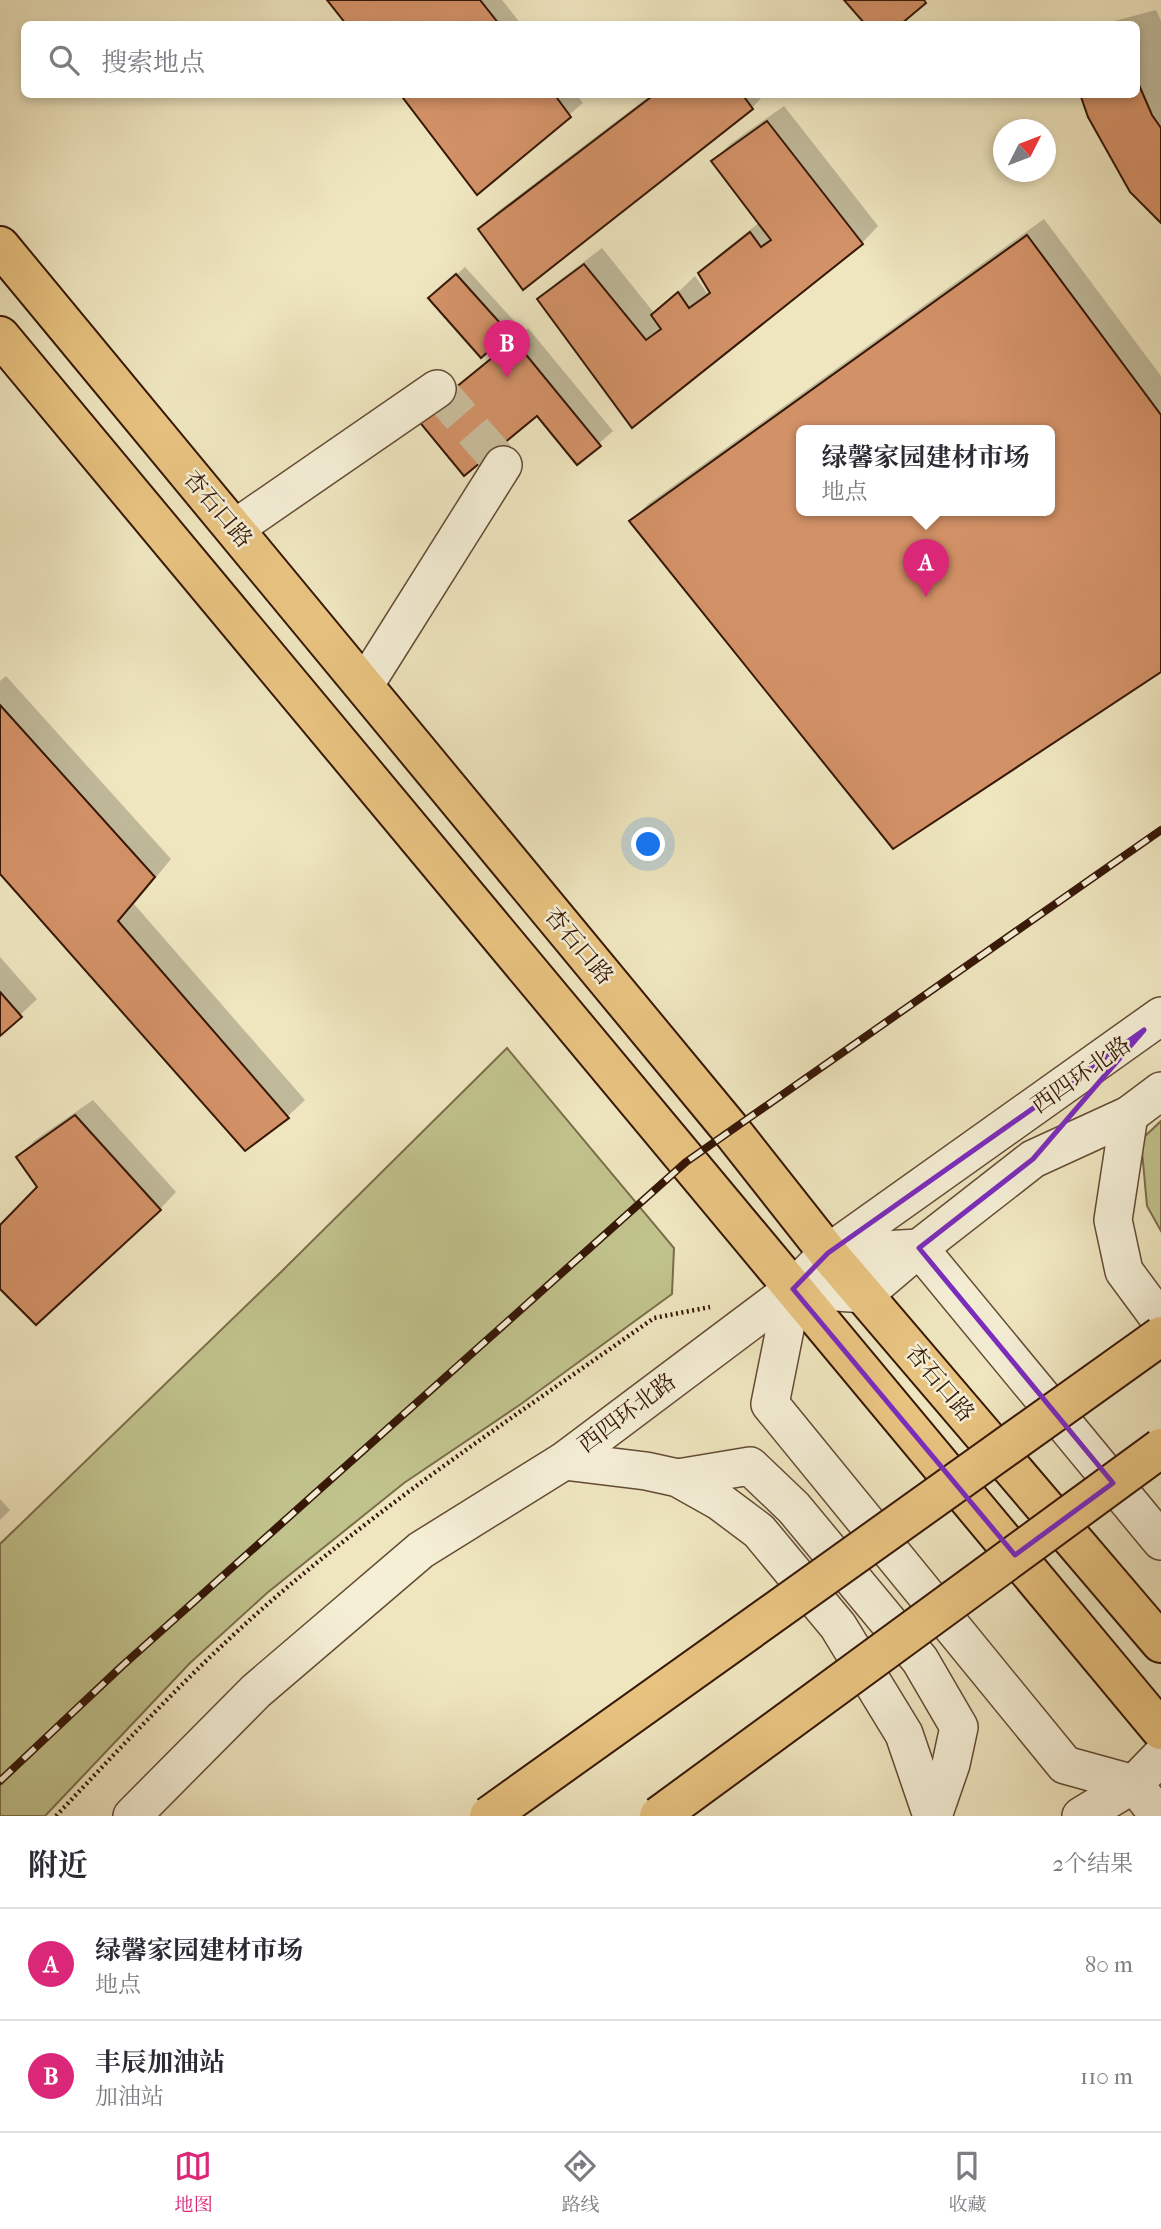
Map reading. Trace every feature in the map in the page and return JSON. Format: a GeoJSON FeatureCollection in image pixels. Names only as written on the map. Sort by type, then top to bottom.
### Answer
{"type":"FeatureCollection","features":[{"type":"Feature","properties":{"kind":"main road","name":"杏石口路"},"geometry":{"type":"LineString","coordinates":[[0,246],[731,1130],[828,1253],[1161,1643]]}},
{"type":"Feature","properties":{"kind":"main road"},"geometry":{"type":"LineString","coordinates":[[0,336],[1161,1730]]}},
{"type":"Feature","properties":{"kind":"main road"},"geometry":{"type":"LineString","coordinates":[[489,1816],[1161,1336]]}},
{"type":"Feature","properties":{"kind":"main road"},"geometry":{"type":"LineString","coordinates":[[659,1816],[1161,1448]]}},
{"type":"Feature","properties":{"kind":"street"},"geometry":{"type":"LineString","coordinates":[[234,529],[437,389]]}},
{"type":"Feature","properties":{"kind":"street"},"geometry":{"type":"LineString","coordinates":[[364,686],[503,465]]}},
{"type":"Feature","properties":{"kind":"street"},"geometry":{"type":"LineString","coordinates":[[1033,1159],[1152,1023]]}},
{"type":"Feature","properties":{"kind":"street","name":"西四环北路"},"geometry":{"type":"LineString","coordinates":[[132,1816],[256,1691],[421,1550],[564,1461],[793,1289],[828,1253],[1152,1023]]}},
{"type":"Feature","properties":{"kind":"street","name":"西四环北路"},"geometry":{"type":"LineString","coordinates":[[865,1294],[1033,1159],[1129,1115],[1161,1091]]}},
{"type":"Feature","properties":{"kind":"street"},"geometry":{"type":"LineString","coordinates":[[1129,1115],[1113,1220],[1124,1271],[1161,1321]]}},
{"type":"Feature","properties":{"kind":"street"},"geometry":{"type":"LineString","coordinates":[[828,1253],[919,1248],[1161,1541]]}},
{"type":"Feature","properties":{"kind":"street"},"geometry":{"type":"LineString","coordinates":[[865,1294],[793,1289],[770,1404],[1065,1765],[1134,1784],[1159,1816]]}},
{"type":"Feature","properties":{"kind":"street"},"geometry":{"type":"LineString","coordinates":[[564,1461],[646,1471],[678,1478],[719,1501],[759,1531],[838,1626],[904,1734],[932,1816]]}},
{"type":"Feature","properties":{"kind":"street"},"geometry":{"type":"LineString","coordinates":[[678,1478],[750,1466],[794,1508],[920,1660],[959,1727],[951,1764],[932,1816]]}},
{"type":"Feature","properties":{"kind":"street"},"geometry":{"type":"LineString","coordinates":[[1081,1816],[1134,1784],[1161,1755]]}},
{"type":"Feature","properties":{"kind":"path"},"geometry":{"type":"LineString","coordinates":[[56,1816],[196,1672],[269,1602],[370,1522],[654,1318],[717,1305]]}},
{"type":"Feature","properties":{"kind":"highlighted area"},"geometry":{"type":"Polygon","coordinates":[[[1144,1030],[1033,1159],[919,1248],[1113,1483],[1015,1555],[793,1289],[828,1253],[1144,1030]]]}},
{"type":"Feature","properties":{"kind":"green space"},"geometry":{"type":"Polygon","coordinates":[[[507,1048],[674,1248],[672,1294],[521,1404],[404,1483],[267,1593],[190,1663],[45,1816],[0,1816],[0,1544],[507,1048]]]}},
{"type":"Feature","properties":{"kind":"green space"},"geometry":{"type":"Polygon","coordinates":[[[1161,1121],[1161,1231],[1147,1206],[1141,1140],[1161,1121]]]}},
{"type":"Feature","properties":{"kind":"building"},"geometry":{"type":"Polygon","coordinates":[[[327,0],[480,0],[497,21],[344,21],[327,0]]]}},
{"type":"Feature","properties":{"kind":"building"},"geometry":{"type":"Polygon","coordinates":[[[844,0],[924,0],[926,3],[905,21],[862,21],[844,0]]]}},
{"type":"Feature","properties":{"kind":"building"},"geometry":{"type":"Polygon","coordinates":[[[1140,87],[1161,128],[1161,223],[1130,192],[1088,117],[1081,98],[1140,98],[1140,87]]]}},
{"type":"Feature","properties":{"kind":"building"},"geometry":{"type":"Polygon","coordinates":[[[403,98],[557,98],[571,117],[477,195],[403,98]]]}},
{"type":"Feature","properties":{"kind":"building"},"geometry":{"type":"Polygon","coordinates":[[[650,98],[745,98],[753,109],[523,290],[478,229],[650,98]]]}},
{"type":"Feature","properties":{"kind":"building"},"geometry":{"type":"Polygon","coordinates":[[[767,121],[863,244],[632,428],[537,299],[584,264],[646,340],[661,329],[651,315],[678,292],[689,308],[710,293],[698,273],[750,232],[761,247],[771,240],[711,161],[767,121]]]}},
{"type":"Feature","properties":{"kind":"building"},"geometry":{"type":"Polygon","coordinates":[[[1027,235],[1161,415],[1161,672],[893,849],[629,521],[1027,235]]]}},
{"type":"Feature","properties":{"kind":"building"},"geometry":{"type":"Polygon","coordinates":[[[456,274],[509,333],[481,358],[428,298],[456,274]]]}},
{"type":"Feature","properties":{"kind":"building"},"geometry":{"type":"Polygon","coordinates":[[[514,340],[601,446],[577,465],[537,416],[464,476],[417,419],[514,340]]]}},
{"type":"Feature","properties":{"kind":"building"},"geometry":{"type":"Polygon","coordinates":[[[0,705],[155,877],[118,921],[289,1118],[245,1151],[0,874],[0,705]]]}},
{"type":"Feature","properties":{"kind":"building"},"geometry":{"type":"Polygon","coordinates":[[[0,992],[22,1017],[0,1036],[0,992]]]}},
{"type":"Feature","properties":{"kind":"building"},"geometry":{"type":"Polygon","coordinates":[[[75,1115],[161,1210],[36,1325],[0,1289],[0,1225],[37,1187],[16,1157],[75,1115]]]}},
{"type":"Feature","properties":{"kind":"tunnel"},"geometry":{"type":"LineString","coordinates":[[437,389],[503,465]]}},
{"type":"Feature","properties":{"kind":"railway"},"geometry":{"type":"LineString","coordinates":[[0,1781],[122,1666],[686,1162],[1161,830]]}},
{"type":"Feature","properties":{"kind":"place","name":"丰辰加油站"},"geometry":{"type":"Point","coordinates":[507,378]}},
{"type":"Feature","properties":{"kind":"place","name":"绿馨家园建材市场"},"geometry":{"type":"Point","coordinates":[926,597]}}]}
